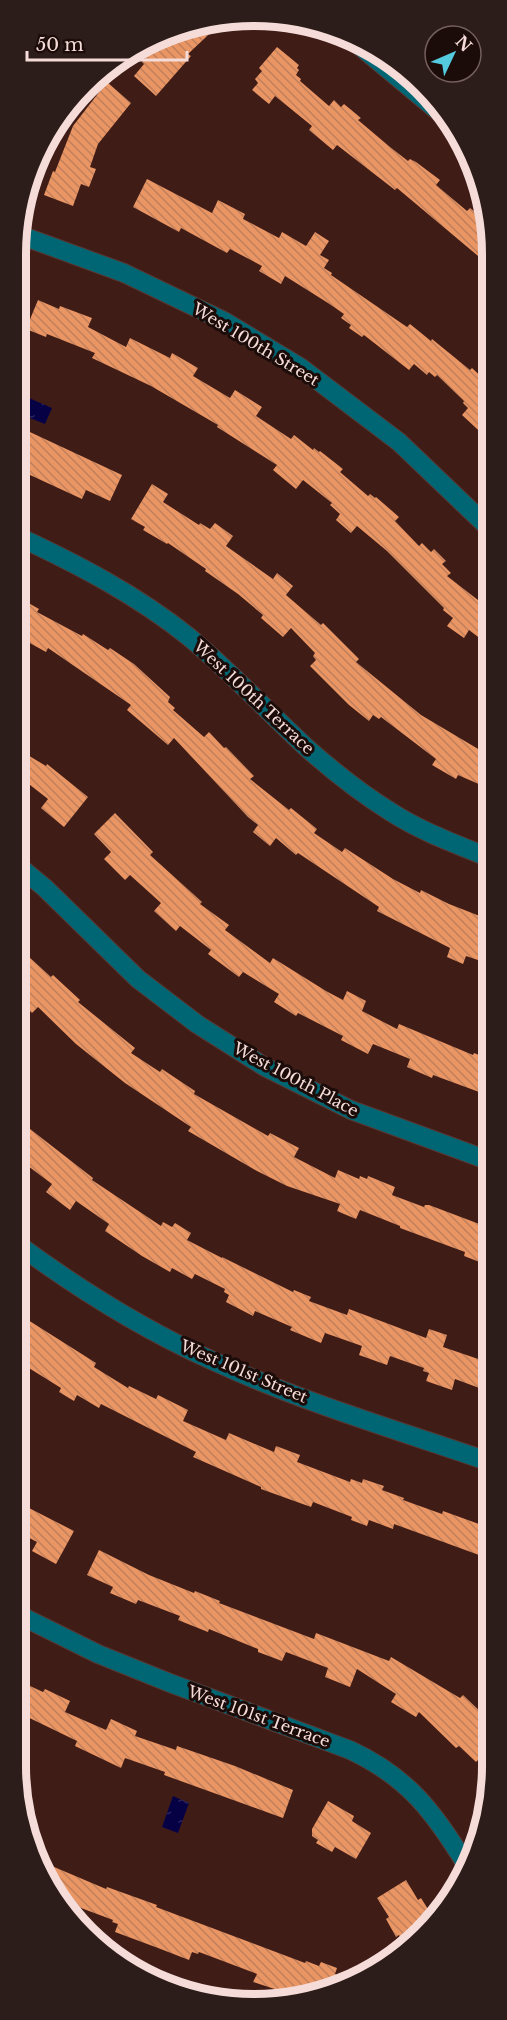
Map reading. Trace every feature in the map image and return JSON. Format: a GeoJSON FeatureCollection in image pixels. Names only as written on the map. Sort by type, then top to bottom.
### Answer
{"type":"FeatureCollection","features":[{"type":"Feature","properties":{"kind":"street"},"geometry":{"type":"LineString","coordinates":[[395,75],[414,91]]}},
{"type":"Feature","properties":{"kind":"street","name":"West 100th Street"},"geometry":{"type":"LineString","coordinates":[[26,237],[124,273],[224,321],[300,367],[399,442],[482,521]]}},
{"type":"Feature","properties":{"kind":"street","name":"West 100th Terrace"},"geometry":{"type":"LineString","coordinates":[[26,540],[103,580],[188,636],[241,683],[309,750],[356,788],[392,813],[422,831],[482,855]]}},
{"type":"Feature","properties":{"kind":"street","name":"West 100th Place"},"geometry":{"type":"LineString","coordinates":[[26,872],[138,979],[197,1024],[255,1061],[351,1110],[482,1158]]}},
{"type":"Feature","properties":{"kind":"street","name":"West 101st Street"},"geometry":{"type":"LineString","coordinates":[[26,1250],[57,1273],[127,1316],[211,1360],[291,1394],[482,1459]]}},
{"type":"Feature","properties":{"kind":"street","name":"West 101st Terrace"},"geometry":{"type":"LineString","coordinates":[[26,1618],[99,1654],[150,1675],[374,1761],[419,1797],[448,1834],[462,1858]]}},
{"type":"Feature","properties":{"kind":"water"},"geometry":{"type":"Polygon","coordinates":[[[26,397],[52,408],[45,424],[26,417],[26,397]]]}},
{"type":"Feature","properties":{"kind":"water"},"geometry":{"type":"Polygon","coordinates":[[[173,1796],[189,1803],[178,1833],[162,1827],[173,1796]]]}},
{"type":"Feature","properties":{"kind":"building"},"geometry":{"type":"Polygon","coordinates":[[[215,29],[188,54],[191,56],[156,96],[134,76],[144,64],[142,62],[146,57],[143,54],[166,43],[215,29]]]}},
{"type":"Feature","properties":{"kind":"building"},"geometry":{"type":"Polygon","coordinates":[[[277,47],[299,65],[296,75],[301,79],[300,81],[329,106],[334,100],[341,107],[344,104],[361,118],[358,120],[390,147],[408,161],[410,159],[416,162],[440,180],[436,185],[467,211],[470,208],[477,211],[482,259],[397,188],[395,190],[337,145],[333,150],[309,130],[312,126],[275,96],[269,104],[252,90],[258,83],[255,79],[262,71],[259,68],[277,47]]]}},
{"type":"Feature","properties":{"kind":"building"},"geometry":{"type":"Polygon","coordinates":[[[107,82],[131,103],[98,144],[90,167],[96,169],[89,187],[81,184],[73,206],[44,195],[73,126],[107,82]]]}},
{"type":"Feature","properties":{"kind":"building"},"geometry":{"type":"Polygon","coordinates":[[[147,179],[212,213],[218,200],[245,214],[243,219],[279,238],[282,232],[306,246],[315,232],[329,241],[320,255],[329,260],[324,268],[332,273],[331,275],[407,327],[410,324],[482,377],[482,434],[462,415],[468,408],[463,403],[464,401],[437,375],[435,377],[429,372],[427,375],[414,364],[409,370],[364,335],[362,337],[349,328],[351,325],[341,318],[344,314],[328,303],[285,276],[281,284],[259,271],[262,266],[230,249],[227,253],[181,228],[179,232],[133,207],[147,179]]]}},
{"type":"Feature","properties":{"kind":"building"},"geometry":{"type":"Polygon","coordinates":[[[38,300],[59,309],[60,306],[92,318],[88,327],[126,347],[130,338],[170,358],[172,353],[198,368],[193,376],[230,398],[235,390],[262,407],[256,416],[291,439],[294,435],[313,450],[314,448],[320,451],[343,469],[340,472],[368,496],[370,494],[376,497],[399,517],[395,521],[419,546],[422,543],[431,552],[434,549],[446,561],[442,564],[451,573],[447,576],[478,600],[482,600],[482,640],[469,630],[464,638],[447,626],[453,618],[443,610],[444,608],[387,551],[357,526],[351,533],[336,520],[340,514],[330,505],[332,503],[303,480],[296,489],[273,470],[277,465],[217,427],[218,425],[151,386],[92,358],[95,353],[47,334],[46,337],[26,329],[38,300]]]}},
{"type":"Feature","properties":{"kind":"building"},"geometry":{"type":"Polygon","coordinates":[[[26,430],[122,475],[110,501],[86,490],[82,499],[26,473],[26,430]]]}},
{"type":"Feature","properties":{"kind":"building"},"geometry":{"type":"Polygon","coordinates":[[[152,484],[168,494],[163,502],[199,525],[200,523],[210,529],[215,523],[233,536],[226,546],[273,579],[277,573],[293,586],[286,595],[321,625],[323,623],[359,659],[356,662],[421,715],[482,751],[482,786],[458,775],[456,779],[432,765],[436,759],[381,717],[379,719],[373,715],[369,721],[349,705],[310,666],[316,660],[313,656],[315,653],[291,628],[283,637],[261,618],[263,615],[205,571],[206,569],[168,543],[143,530],[145,527],[131,519],[152,484]]]}},
{"type":"Feature","properties":{"kind":"building"},"geometry":{"type":"Polygon","coordinates":[[[26,602],[39,609],[37,612],[82,636],[83,634],[108,650],[110,648],[134,664],[170,697],[168,702],[175,708],[173,710],[204,737],[209,732],[254,776],[250,779],[317,829],[314,833],[342,852],[345,848],[393,879],[420,893],[421,890],[482,917],[481,961],[466,956],[463,964],[447,957],[450,948],[377,911],[379,907],[298,853],[296,855],[276,838],[270,846],[253,832],[258,825],[174,738],[168,745],[127,710],[131,705],[48,648],[46,652],[26,641],[26,602]]]}},
{"type":"Feature","properties":{"kind":"building"},"geometry":{"type":"Polygon","coordinates":[[[26,754],[46,766],[47,764],[88,797],[64,827],[41,808],[48,799],[26,782],[26,754]]]}},
{"type":"Feature","properties":{"kind":"building"},"geometry":{"type":"Polygon","coordinates":[[[115,813],[153,852],[150,855],[202,902],[200,904],[229,925],[225,930],[270,963],[273,958],[343,1000],[347,991],[366,1001],[362,1011],[397,1029],[399,1024],[473,1055],[474,1053],[482,1056],[482,1093],[433,1075],[432,1078],[407,1067],[410,1059],[373,1044],[368,1054],[341,1040],[343,1036],[298,1013],[296,1016],[274,1002],[279,994],[243,972],[239,977],[208,954],[211,950],[180,926],[176,931],[154,911],[161,903],[130,875],[125,880],[104,859],[111,852],[94,834],[115,813]]]}},
{"type":"Feature","properties":{"kind":"building"},"geometry":{"type":"Polygon","coordinates":[[[26,954],[51,977],[53,975],[80,1000],[78,1002],[135,1048],[131,1053],[160,1072],[162,1069],[195,1091],[194,1094],[268,1136],[270,1133],[299,1148],[294,1157],[335,1178],[338,1170],[359,1179],[360,1176],[367,1179],[368,1176],[395,1187],[392,1195],[424,1207],[429,1205],[482,1225],[482,1263],[464,1256],[465,1252],[400,1228],[400,1226],[360,1210],[356,1219],[337,1211],[340,1204],[287,1186],[257,1171],[188,1131],[191,1127],[125,1083],[76,1044],[38,1007],[32,1013],[26,1007],[26,954]]]}},
{"type":"Feature","properties":{"kind":"building"},"geometry":{"type":"Polygon","coordinates":[[[26,1126],[93,1178],[92,1180],[161,1226],[163,1222],[172,1227],[175,1223],[191,1233],[187,1240],[222,1258],[293,1292],[294,1290],[311,1297],[309,1301],[347,1315],[349,1309],[426,1338],[429,1329],[447,1335],[443,1347],[482,1360],[482,1389],[455,1379],[452,1390],[426,1381],[429,1373],[423,1371],[424,1368],[390,1356],[387,1365],[359,1355],[362,1346],[325,1333],[321,1343],[290,1330],[292,1327],[255,1311],[253,1316],[226,1302],[229,1295],[224,1292],[225,1289],[195,1274],[192,1279],[172,1268],[170,1272],[142,1256],[105,1231],[109,1224],[76,1201],[70,1210],[46,1192],[52,1184],[26,1164],[26,1126]]]}},
{"type":"Feature","properties":{"kind":"building"},"geometry":{"type":"Polygon","coordinates":[[[28,1320],[96,1363],[94,1367],[128,1388],[129,1386],[156,1399],[158,1395],[188,1410],[183,1421],[226,1440],[229,1433],[274,1452],[276,1446],[300,1455],[297,1462],[350,1482],[351,1479],[362,1483],[363,1479],[384,1486],[382,1490],[404,1498],[403,1500],[482,1525],[482,1556],[394,1524],[393,1529],[369,1520],[367,1526],[351,1520],[352,1517],[313,1502],[311,1507],[261,1489],[261,1487],[193,1457],[196,1452],[101,1404],[99,1408],[77,1395],[74,1401],[59,1392],[61,1388],[26,1366],[26,1323],[28,1320]]]}},
{"type":"Feature","properties":{"kind":"building"},"geometry":{"type":"Polygon","coordinates":[[[29,1508],[74,1531],[56,1564],[32,1551],[37,1542],[26,1536],[26,1513],[29,1508]]]}},
{"type":"Feature","properties":{"kind":"building"},"geometry":{"type":"Polygon","coordinates":[[[99,1550],[149,1575],[314,1639],[316,1633],[389,1661],[391,1657],[460,1698],[463,1695],[482,1713],[482,1756],[476,1762],[459,1746],[456,1748],[419,1712],[416,1717],[391,1702],[396,1694],[357,1669],[350,1687],[325,1677],[328,1668],[286,1652],[282,1661],[258,1652],[258,1649],[209,1629],[208,1632],[178,1620],[180,1616],[138,1600],[136,1604],[110,1593],[113,1587],[87,1575],[99,1550]]]}},
{"type":"Feature","properties":{"kind":"building"},"geometry":{"type":"Polygon","coordinates":[[[26,1684],[43,1692],[45,1689],[70,1701],[65,1712],[106,1730],[111,1719],[137,1731],[135,1736],[176,1750],[177,1746],[235,1766],[293,1790],[283,1818],[164,1775],[165,1772],[125,1758],[121,1768],[75,1746],[77,1741],[26,1716],[26,1684]]]}},
{"type":"Feature","properties":{"kind":"building"},"geometry":{"type":"Polygon","coordinates":[[[328,1801],[354,1816],[352,1821],[371,1833],[356,1859],[335,1847],[332,1852],[316,1843],[318,1840],[312,1836],[312,1829],[328,1801]]]}},
{"type":"Feature","properties":{"kind":"building"},"geometry":{"type":"Polygon","coordinates":[[[48,1864],[106,1889],[107,1887],[157,1905],[156,1907],[305,1963],[306,1961],[319,1966],[321,1962],[337,1968],[335,1974],[342,1977],[313,1987],[285,1993],[253,1982],[257,1974],[199,1952],[198,1954],[192,1952],[189,1960],[115,1932],[118,1924],[112,1922],[113,1920],[81,1908],[79,1913],[64,1893],[48,1864]]]}},
{"type":"Feature","properties":{"kind":"building"},"geometry":{"type":"Polygon","coordinates":[[[406,1880],[418,1900],[421,1898],[429,1911],[402,1940],[399,1935],[396,1937],[386,1919],[389,1917],[377,1898],[406,1880]]]}}]}
